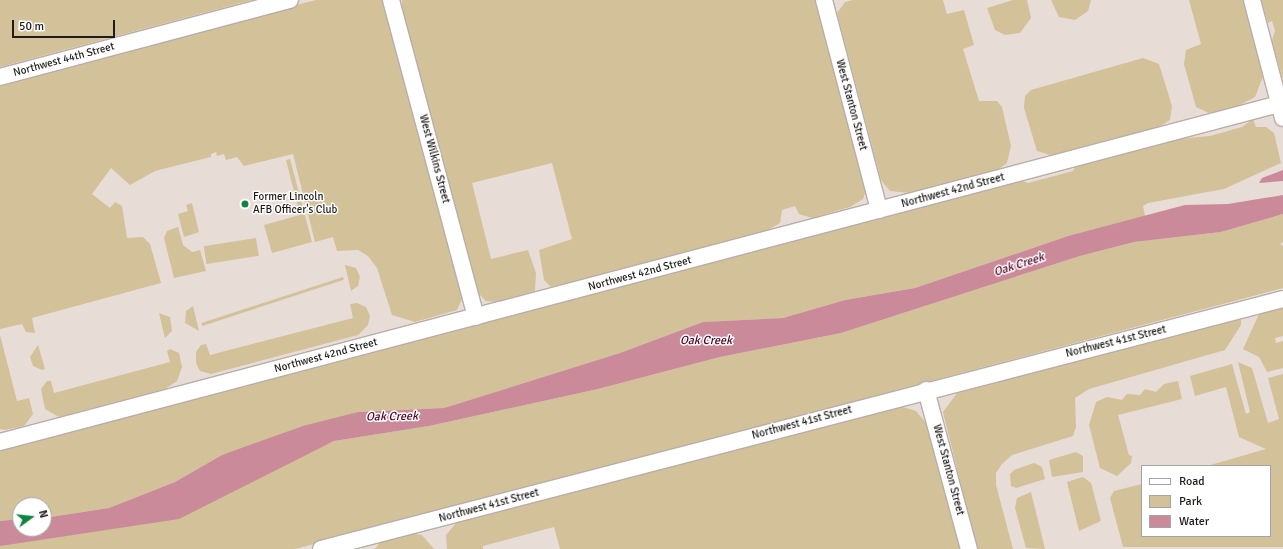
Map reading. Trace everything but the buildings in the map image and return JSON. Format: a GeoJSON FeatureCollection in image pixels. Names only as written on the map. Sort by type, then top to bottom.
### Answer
{"type":"FeatureCollection","features":[{"type":"Feature","properties":{"kind":"street","name":"Northwest 44th Street"},"geometry":{"type":"LineString","coordinates":[[0,77],[290,0]]}},
{"type":"Feature","properties":{"kind":"street","name":"West Wilkins Street"},"geometry":{"type":"LineString","coordinates":[[391,0],[476,317]]}},
{"type":"Feature","properties":{"kind":"street","name":"West Stanton Street"},"geometry":{"type":"LineString","coordinates":[[824,0],[878,210]]}},
{"type":"Feature","properties":{"kind":"street"},"geometry":{"type":"LineString","coordinates":[[1252,0],[1281,111]]}},
{"type":"Feature","properties":{"kind":"street","name":"Northwest 42nd Street"},"geometry":{"type":"LineString","coordinates":[[0,442],[878,210],[1281,111]]}},
{"type":"Feature","properties":{"kind":"street","name":"Northwest 41st Street"},"geometry":{"type":"LineString","coordinates":[[321,549],[926,390],[1283,299]]}},
{"type":"Feature","properties":{"kind":"street","name":"West Stanton Street"},"geometry":{"type":"LineString","coordinates":[[926,390],[969,549]]}},
{"type":"Feature","properties":{"kind":"green space"},"geometry":{"type":"Polygon","coordinates":[[[0,0],[252,0],[0,67],[0,0]]]}},
{"type":"Feature","properties":{"kind":"green space"},"geometry":{"type":"Polygon","coordinates":[[[316,0],[385,0],[465,292],[457,310],[415,322],[392,315],[377,268],[368,256],[358,250],[337,251],[333,237],[315,242],[293,154],[244,166],[237,157],[226,160],[224,154],[217,156],[216,152],[211,154],[211,157],[155,171],[130,185],[111,168],[92,194],[110,208],[115,202],[122,206],[127,238],[143,237],[150,244],[161,283],[32,318],[35,333],[26,332],[22,324],[0,329],[0,82],[316,0]]]}},
{"type":"Feature","properties":{"kind":"green space"},"geometry":{"type":"Polygon","coordinates":[[[402,0],[819,0],[866,190],[863,199],[850,207],[812,218],[799,214],[795,206],[782,210],[780,223],[764,232],[551,287],[544,280],[539,250],[572,239],[552,163],[472,183],[491,259],[528,250],[536,273],[535,291],[496,302],[486,301],[476,291],[402,17],[402,0]]]}},
{"type":"Feature","properties":{"kind":"green space"},"geometry":{"type":"Polygon","coordinates":[[[853,0],[943,0],[947,14],[964,10],[974,45],[963,49],[979,101],[997,101],[1002,107],[1011,146],[1007,163],[999,169],[909,193],[890,191],[881,180],[837,13],[845,2],[853,0]]]}},
{"type":"Feature","properties":{"kind":"green space"},"geometry":{"type":"Polygon","coordinates":[[[1013,0],[1027,0],[1031,18],[1020,33],[1005,35],[995,30],[987,8],[1013,0]]]}},
{"type":"Feature","properties":{"kind":"green space"},"geometry":{"type":"Polygon","coordinates":[[[1051,0],[1091,0],[1088,11],[1075,20],[1059,17],[1051,0]]]}},
{"type":"Feature","properties":{"kind":"green space"},"geometry":{"type":"Polygon","coordinates":[[[1189,0],[1244,0],[1264,74],[1255,97],[1238,106],[1209,113],[1196,107],[1184,64],[1186,50],[1201,44],[1189,0]]]}},
{"type":"Feature","properties":{"kind":"green space"},"geometry":{"type":"Polygon","coordinates":[[[1261,0],[1283,0],[1283,80],[1272,40],[1275,31],[1272,21],[1268,23],[1261,0]]]}},
{"type":"Feature","properties":{"kind":"green space"},"geometry":{"type":"Polygon","coordinates":[[[1143,58],[1159,64],[1172,106],[1170,120],[1156,129],[1054,156],[1037,151],[1024,108],[1025,96],[1031,90],[1143,58]]]}},
{"type":"Feature","properties":{"kind":"green space"},"geometry":{"type":"Polygon","coordinates":[[[1253,119],[1256,127],[1266,127],[1274,133],[1281,163],[1224,189],[1148,203],[1143,206],[1145,216],[1068,236],[915,288],[845,300],[783,318],[703,322],[620,353],[444,408],[358,412],[222,455],[175,482],[109,508],[52,517],[52,497],[12,497],[12,520],[0,521],[0,448],[1020,180],[1028,183],[1073,171],[1076,166],[1132,150],[1178,139],[1210,136],[1242,127],[1253,119]]]}},
{"type":"Feature","properties":{"kind":"green space"},"geometry":{"type":"Polygon","coordinates":[[[290,159],[312,242],[272,253],[264,225],[300,215],[286,160],[290,159]]]}},
{"type":"Feature","properties":{"kind":"green space"},"geometry":{"type":"Polygon","coordinates":[[[192,203],[199,232],[184,237],[178,214],[188,211],[186,205],[192,203]]]}},
{"type":"Feature","properties":{"kind":"green space"},"geometry":{"type":"Polygon","coordinates":[[[1283,214],[1283,242],[1280,244],[1283,246],[1283,288],[295,549],[0,549],[0,546],[34,537],[52,537],[52,532],[259,477],[334,441],[429,426],[598,389],[720,357],[841,333],[1080,256],[1134,242],[1221,232],[1283,214]]]}},
{"type":"Feature","properties":{"kind":"green space"},"geometry":{"type":"Polygon","coordinates":[[[178,227],[183,245],[192,252],[200,250],[206,271],[174,278],[164,238],[167,231],[178,227]]]}},
{"type":"Feature","properties":{"kind":"green space"},"geometry":{"type":"Polygon","coordinates":[[[256,238],[259,256],[206,264],[204,246],[256,238]]]}},
{"type":"Feature","properties":{"kind":"green space"},"geometry":{"type":"Polygon","coordinates":[[[345,265],[356,268],[360,277],[358,286],[351,291],[345,265]]]}},
{"type":"Feature","properties":{"kind":"green space"},"geometry":{"type":"Polygon","coordinates":[[[343,277],[344,280],[202,326],[201,323],[343,277]]]}},
{"type":"Feature","properties":{"kind":"green space"},"geometry":{"type":"Polygon","coordinates":[[[357,303],[366,307],[370,316],[368,325],[358,335],[211,374],[200,371],[196,363],[196,352],[201,345],[206,344],[210,355],[353,318],[350,304],[357,303]]]}},
{"type":"Feature","properties":{"kind":"green space"},"geometry":{"type":"Polygon","coordinates":[[[193,306],[199,331],[185,323],[186,311],[193,306]]]}},
{"type":"Feature","properties":{"kind":"green space"},"geometry":{"type":"Polygon","coordinates":[[[1283,307],[1283,336],[1275,338],[1276,343],[1283,341],[1283,368],[1267,372],[1259,357],[1243,349],[1259,314],[1283,307]]]}},
{"type":"Feature","properties":{"kind":"green space"},"geometry":{"type":"Polygon","coordinates":[[[159,313],[170,317],[172,331],[165,338],[159,313]]]}},
{"type":"Feature","properties":{"kind":"green space"},"geometry":{"type":"Polygon","coordinates":[[[1236,316],[1241,319],[1241,325],[1225,350],[1089,389],[1075,398],[1076,427],[1073,436],[1012,455],[1002,464],[996,473],[996,485],[1013,549],[977,549],[943,412],[960,389],[1236,316]]]}},
{"type":"Feature","properties":{"kind":"green space"},"geometry":{"type":"Polygon","coordinates":[[[0,335],[17,401],[29,398],[33,414],[24,426],[5,430],[0,429],[0,335]]]}},
{"type":"Feature","properties":{"kind":"green space"},"geometry":{"type":"Polygon","coordinates":[[[38,345],[45,369],[42,370],[33,366],[30,357],[38,345]]]}},
{"type":"Feature","properties":{"kind":"green space"},"geometry":{"type":"Polygon","coordinates":[[[170,349],[179,353],[182,367],[177,381],[165,389],[59,417],[45,409],[41,389],[47,381],[51,381],[54,393],[170,362],[167,351],[170,349]]]}},
{"type":"Feature","properties":{"kind":"green space"},"geometry":{"type":"Polygon","coordinates":[[[1238,362],[1252,368],[1268,423],[1279,419],[1268,378],[1283,374],[1283,547],[1123,547],[1110,498],[1114,491],[1141,484],[1141,537],[1271,537],[1271,465],[1210,465],[1266,449],[1239,437],[1226,387],[1195,396],[1190,376],[1232,364],[1246,414],[1250,412],[1238,362]]]}},
{"type":"Feature","properties":{"kind":"green space"},"geometry":{"type":"Polygon","coordinates":[[[1178,381],[1182,399],[1118,415],[1129,455],[1132,456],[1131,463],[1117,476],[1100,468],[1089,425],[1096,402],[1107,397],[1122,400],[1127,394],[1140,395],[1145,389],[1156,392],[1164,384],[1178,381]]]}},
{"type":"Feature","properties":{"kind":"green space"},"geometry":{"type":"Polygon","coordinates":[[[896,405],[916,411],[931,429],[963,549],[560,549],[554,527],[483,546],[483,549],[447,549],[446,535],[457,522],[896,405]]]}},
{"type":"Feature","properties":{"kind":"green space"},"geometry":{"type":"Polygon","coordinates":[[[1076,452],[1083,456],[1083,472],[1052,477],[1049,460],[1076,452]]]}},
{"type":"Feature","properties":{"kind":"green space"},"geometry":{"type":"Polygon","coordinates":[[[1034,463],[1042,467],[1045,479],[1016,488],[1011,486],[1010,474],[1014,470],[1034,463]]]}},
{"type":"Feature","properties":{"kind":"green space"},"geometry":{"type":"Polygon","coordinates":[[[1083,477],[1091,483],[1101,521],[1079,531],[1067,482],[1083,477]]]}},
{"type":"Feature","properties":{"kind":"green space"},"geometry":{"type":"Polygon","coordinates":[[[1031,492],[1045,549],[1026,548],[1015,508],[1017,498],[1031,492]]]}},
{"type":"Feature","properties":{"kind":"green space"},"geometry":{"type":"Polygon","coordinates":[[[409,533],[422,535],[434,549],[375,549],[382,540],[409,533]]]}},
{"type":"Feature","properties":{"kind":"water"},"geometry":{"type":"Polygon","coordinates":[[[1283,170],[1283,181],[1259,183],[1262,178],[1283,170]]]}},
{"type":"Feature","properties":{"kind":"water","name":"Oak Creek"},"geometry":{"type":"Polygon","coordinates":[[[1283,195],[1283,214],[1221,232],[1134,242],[1080,256],[841,333],[720,357],[598,389],[429,426],[334,441],[179,519],[0,546],[0,521],[12,520],[12,537],[52,537],[52,517],[109,508],[175,482],[222,455],[303,426],[358,412],[444,408],[620,353],[703,322],[783,318],[845,300],[915,288],[1068,236],[1185,205],[1228,204],[1283,195]]]}},
{"type":"Feature","properties":{"kind":"place","name":"Former Lincoln AFB Officer's Club"},"geometry":{"type":"Point","coordinates":[245,204]}}]}
